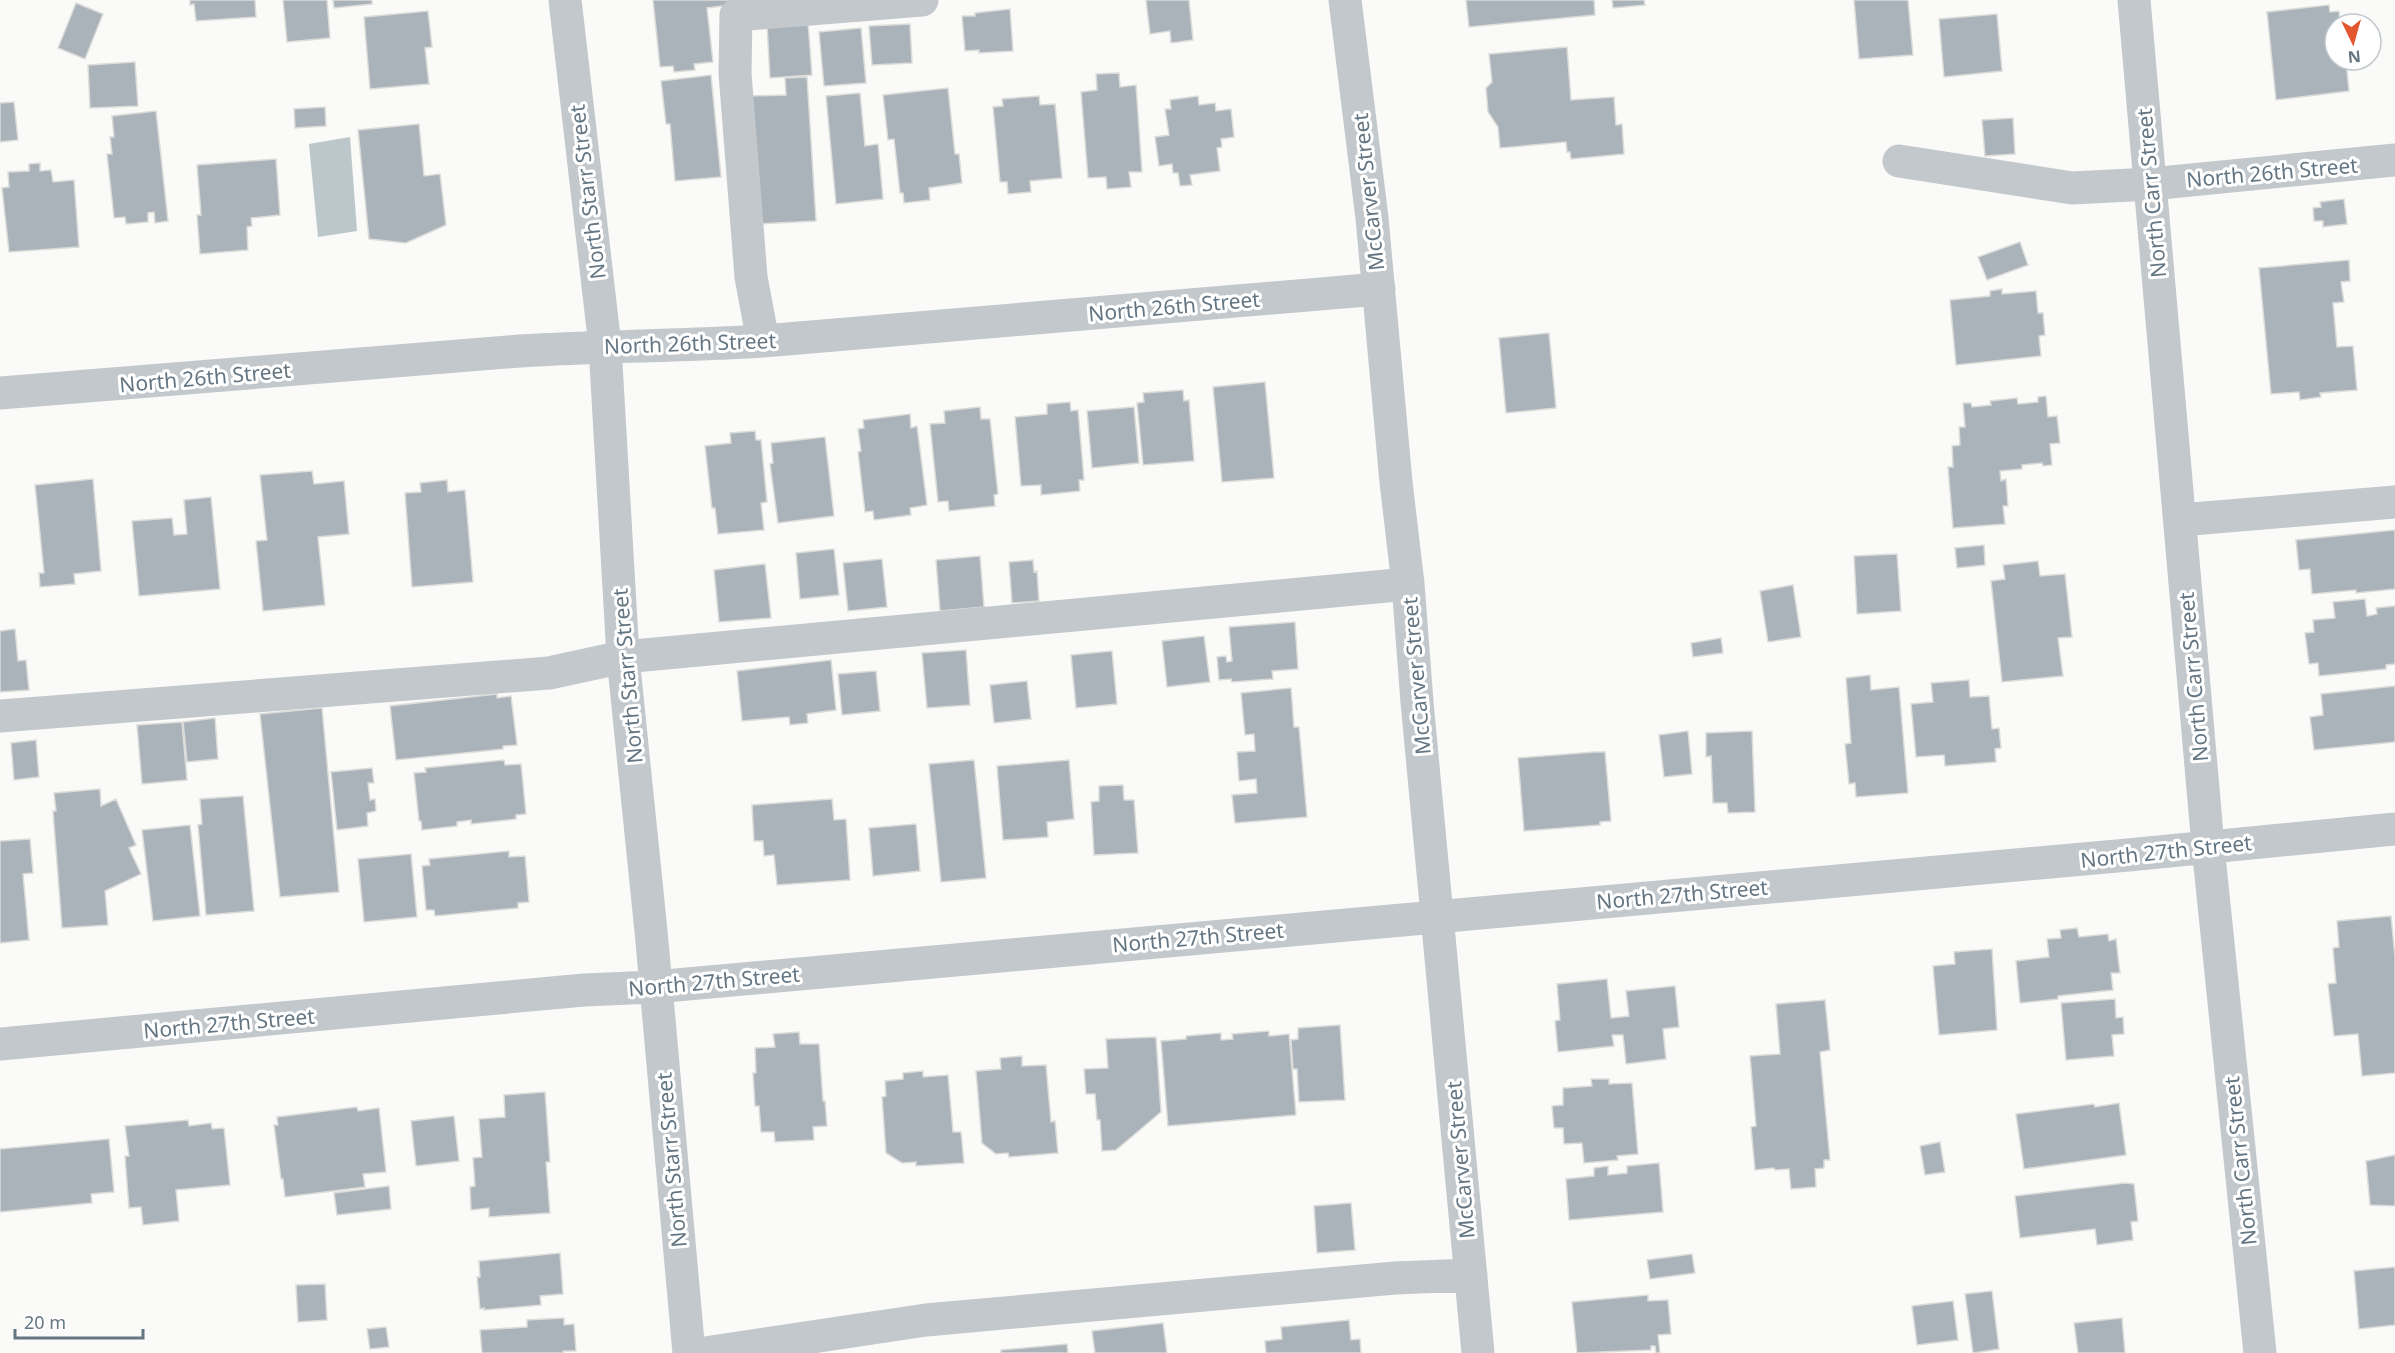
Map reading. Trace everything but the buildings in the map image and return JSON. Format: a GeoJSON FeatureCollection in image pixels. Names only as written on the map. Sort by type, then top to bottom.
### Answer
{"type":"FeatureCollection","features":[{"type":"Feature","properties":{"kind":"street","name":"North Starr Street"},"geometry":{"type":"LineString","coordinates":[[564,0],[605,346],[623,657],[651,931],[654,987],[689,1353]]}},
{"type":"Feature","properties":{"kind":"street"},"geometry":{"type":"LineString","coordinates":[[763,341],[751,278],[735,73],[736,15],[922,0]]}},
{"type":"Feature","properties":{"kind":"street","name":"McCarver Street"},"geometry":{"type":"LineString","coordinates":[[1345,0],[1379,289],[1396,482],[1408,584],[1478,1353]]}},
{"type":"Feature","properties":{"kind":"street","name":"North Carr Street"},"geometry":{"type":"LineString","coordinates":[[2134,0],[2208,846],[2260,1353]]}},
{"type":"Feature","properties":{"kind":"street","name":"North 26th Street"},"geometry":{"type":"LineString","coordinates":[[1899,161],[2072,188],[2150,184],[2395,160]]}},
{"type":"Feature","properties":{"kind":"street","name":"North 26th Street"},"geometry":{"type":"LineString","coordinates":[[0,393],[605,346],[763,341],[1379,289]]}},
{"type":"Feature","properties":{"kind":"street"},"geometry":{"type":"LineString","coordinates":[[2180,520],[2395,502]]}},
{"type":"Feature","properties":{"kind":"street"},"geometry":{"type":"LineString","coordinates":[[0,716],[549,673],[623,657],[1408,584]]}},
{"type":"Feature","properties":{"kind":"street","name":"North 27th Street"},"geometry":{"type":"LineString","coordinates":[[0,1044],[584,990],[654,987],[2395,828]]}},
{"type":"Feature","properties":{"kind":"street"},"geometry":{"type":"LineString","coordinates":[[705,1353],[926,1320],[1395,1278],[1471,1275]]}},
{"type":"Feature","properties":{"kind":"shaded area"},"geometry":{"type":"Polygon","coordinates":[[[350,137],[357,231],[318,237],[309,144],[350,137]]]}}]}
